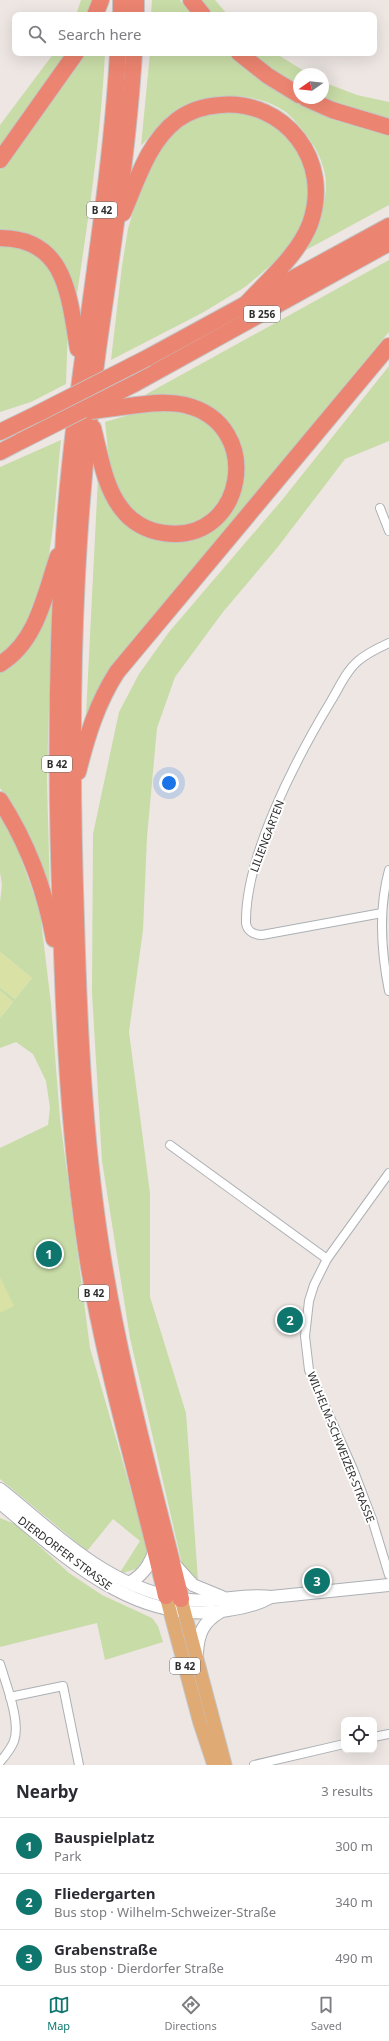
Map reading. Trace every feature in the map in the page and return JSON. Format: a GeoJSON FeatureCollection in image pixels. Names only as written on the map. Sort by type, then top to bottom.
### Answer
{"type":"FeatureCollection","features":[{"type":"Feature","properties":{"kind":"highway"},"geometry":{"type":"LineString","coordinates":[[96,12],[101,0]]}},
{"type":"Feature","properties":{"kind":"highway"},"geometry":{"type":"LineString","coordinates":[[120,0],[121,12]]}},
{"type":"Feature","properties":{"kind":"highway"},"geometry":{"type":"LineString","coordinates":[[136,0],[136,12]]}},
{"type":"Feature","properties":{"kind":"highway"},"geometry":{"type":"LineString","coordinates":[[191,0],[200,12]]}},
{"type":"Feature","properties":{"kind":"highway"},"geometry":{"type":"LineString","coordinates":[[0,160],[74,56]]}},
{"type":"Feature","properties":{"kind":"highway","name":"B 42"},"geometry":{"type":"LineString","coordinates":[[118,56],[110,157],[80,367],[64,535],[57,701],[57,783],[63,992],[66,1066],[83,1164],[86,1193],[88,1260],[102,1337],[125,1435],[155,1549],[175,1604]]}},
{"type":"Feature","properties":{"kind":"highway","name":"B 42"},"geometry":{"type":"LineString","coordinates":[[83,1164],[72,795],[72,704],[77,572],[85,416],[98,353],[115,233],[130,112],[134,56]]}},
{"type":"Feature","properties":{"kind":"highway"},"geometry":{"type":"LineString","coordinates":[[243,56],[268,76],[293,91]]}},
{"type":"Feature","properties":{"kind":"highway"},"geometry":{"type":"LineString","coordinates":[[115,233],[149,153],[156,141],[178,119],[205,107],[231,104],[257,108],[269,114],[289,128],[304,147],[313,168],[316,196],[310,224],[296,248],[246,304]]}},
{"type":"Feature","properties":{"kind":"highway"},"geometry":{"type":"LineString","coordinates":[[319,104],[345,115],[389,127]]}},
{"type":"Feature","properties":{"kind":"highway","name":"B 256"},"geometry":{"type":"LineString","coordinates":[[0,432],[19,424],[147,358],[389,226]]}},
{"type":"Feature","properties":{"kind":"highway"},"geometry":{"type":"LineString","coordinates":[[0,238],[15,238],[30,242],[44,251],[56,264],[61,273],[69,297],[80,367]]}},
{"type":"Feature","properties":{"kind":"highway","name":"B 256"},"geometry":{"type":"LineString","coordinates":[[0,452],[21,441],[85,416],[134,384],[389,243]]}},
{"type":"Feature","properties":{"kind":"highway"},"geometry":{"type":"LineString","coordinates":[[72,795],[90,727],[105,692],[118,672],[389,346]]}},
{"type":"Feature","properties":{"kind":"highway"},"geometry":{"type":"LineString","coordinates":[[165,403],[186,405],[207,414],[218,422],[227,433],[233,446],[237,461],[237,475],[234,489],[228,502],[220,513],[210,522],[197,529],[184,533],[170,534],[156,532],[143,527],[121,508],[108,483],[85,416],[137,405],[165,403]]}},
{"type":"Feature","properties":{"kind":"highway"},"geometry":{"type":"LineString","coordinates":[[0,424],[19,424]]}},
{"type":"Feature","properties":{"kind":"highway"},"geometry":{"type":"LineString","coordinates":[[0,664],[20,647],[33,627],[64,535]]}},
{"type":"Feature","properties":{"kind":"highway"},"geometry":{"type":"LineString","coordinates":[[0,800],[20,834],[39,882],[52,930],[63,992]]}},
{"type":"Feature","properties":{"kind":"highway","name":"B 42"},"geometry":{"type":"LineString","coordinates":[[86,1193],[100,1243],[120,1348],[172,1560],[175,1604]]}},
{"type":"Feature","properties":{"kind":"main road","name":"DIERDORFER STRASSE"},"geometry":{"type":"LineString","coordinates":[[1,1491],[105,1572],[175,1604],[256,1596],[271,1597],[389,1585]]}},
{"type":"Feature","properties":{"kind":"main road","name":"DIERDORFER STRASSE"},"geometry":{"type":"LineString","coordinates":[[0,1503],[60,1552],[115,1590],[138,1601],[175,1604],[220,1612],[250,1606],[271,1597]]}},
{"type":"Feature","properties":{"kind":"main road"},"geometry":{"type":"LineString","coordinates":[[129,1583],[144,1572],[153,1558],[155,1549]]}},
{"type":"Feature","properties":{"kind":"main road"},"geometry":{"type":"LineString","coordinates":[[172,1560],[194,1585],[227,1599]]}},
{"type":"Feature","properties":{"kind":"main road","name":"B 42"},"geometry":{"type":"LineString","coordinates":[[175,1604],[196,1657],[225,1765]]}},
{"type":"Feature","properties":{"kind":"main road","name":"B 42"},"geometry":{"type":"LineString","coordinates":[[175,1604],[200,1723],[214,1765]]}},
{"type":"Feature","properties":{"kind":"main road"},"geometry":{"type":"LineString","coordinates":[[196,1657],[197,1642],[203,1626],[220,1612]]}},
{"type":"Feature","properties":{"kind":"street"},"geometry":{"type":"LineString","coordinates":[[380,508],[389,531]]}},
{"type":"Feature","properties":{"kind":"street","name":"LILIENGARTEN"},"geometry":{"type":"LineString","coordinates":[[382,913],[262,935],[252,932],[246,928],[249,886],[257,858],[275,813],[312,734],[349,672],[357,662],[369,652],[389,643]]}},
{"type":"Feature","properties":{"kind":"street"},"geometry":{"type":"LineString","coordinates":[[389,870],[382,913],[383,960],[389,991]]}},
{"type":"Feature","properties":{"kind":"street"},"geometry":{"type":"LineString","coordinates":[[170,1145],[327,1259]]}},
{"type":"Feature","properties":{"kind":"street","name":"WILHELM-SCHWEIZER-STRASSE"},"geometry":{"type":"LineString","coordinates":[[389,1173],[327,1259],[314,1285],[306,1319],[305,1336],[309,1370],[353,1469],[372,1519],[389,1575]]}},
{"type":"Feature","properties":{"kind":"street"},"geometry":{"type":"LineString","coordinates":[[0,1664],[10,1697],[15,1724],[14,1740],[0,1762]]}},
{"type":"Feature","properties":{"kind":"street"},"geometry":{"type":"LineString","coordinates":[[10,1697],[63,1686],[79,1765]]}},
{"type":"Feature","properties":{"kind":"street"},"geometry":{"type":"LineString","coordinates":[[377,1736],[389,1734]]}},
{"type":"Feature","properties":{"kind":"street"},"geometry":{"type":"LineString","coordinates":[[254,1765],[341,1745]]}},
{"type":"Feature","properties":{"kind":"green space"},"geometry":{"type":"Polygon","coordinates":[[[81,0],[95,0],[91,12],[77,12],[81,0]]]}},
{"type":"Feature","properties":{"kind":"green space"},"geometry":{"type":"Polygon","coordinates":[[[152,0],[180,0],[190,12],[151,12],[152,0]]]}},
{"type":"Feature","properties":{"kind":"green space"},"geometry":{"type":"Polygon","coordinates":[[[199,0],[215,0],[225,12],[209,12],[199,0]]]}},
{"type":"Feature","properties":{"kind":"green space"},"geometry":{"type":"Polygon","coordinates":[[[52,56],[68,56],[0,151],[0,125],[52,56]]]}},
{"type":"Feature","properties":{"kind":"green space"},"geometry":{"type":"Polygon","coordinates":[[[80,56],[105,56],[98,144],[77,294],[73,295],[65,268],[0,231],[0,170],[35,123],[80,56]]]}},
{"type":"Feature","properties":{"kind":"green space"},"geometry":{"type":"Polygon","coordinates":[[[150,56],[232,56],[237,61],[293,99],[293,104],[303,104],[338,121],[389,133],[389,205],[306,250],[319,219],[324,202],[326,179],[321,160],[311,141],[287,113],[264,101],[237,96],[224,96],[197,101],[178,108],[172,112],[141,146],[150,56]]]}},
{"type":"Feature","properties":{"kind":"green space"},"geometry":{"type":"Polygon","coordinates":[[[253,56],[280,56],[299,68],[293,68],[293,83],[253,56]]]}},
{"type":"Feature","properties":{"kind":"green space"},"geometry":{"type":"Polygon","coordinates":[[[329,84],[357,95],[389,102],[389,119],[363,114],[329,100],[329,84]]]}},
{"type":"Feature","properties":{"kind":"green space"},"geometry":{"type":"Polygon","coordinates":[[[216,109],[267,118],[294,141],[306,163],[310,201],[298,235],[277,260],[245,287],[202,313],[111,360],[128,229],[138,194],[149,164],[181,123],[216,109]]]}},
{"type":"Feature","properties":{"kind":"green space"},"geometry":{"type":"Polygon","coordinates":[[[0,242],[35,251],[57,275],[68,326],[66,384],[31,402],[0,412],[0,242]]]}},
{"type":"Feature","properties":{"kind":"green space"},"geometry":{"type":"Polygon","coordinates":[[[389,260],[389,332],[108,673],[86,715],[98,478],[116,513],[198,536],[230,497],[243,478],[244,465],[238,439],[231,428],[212,409],[188,398],[143,396],[389,260]]]}},
{"type":"Feature","properties":{"kind":"green space"},"geometry":{"type":"Polygon","coordinates":[[[389,366],[389,441],[345,459],[277,548],[223,612],[175,677],[157,728],[147,837],[143,930],[129,1032],[150,1193],[150,1297],[186,1413],[198,1580],[182,1564],[130,1338],[102,1161],[92,993],[93,834],[119,712],[139,674],[169,632],[282,500],[389,366]]]}},
{"type":"Feature","properties":{"kind":"green space"},"geometry":{"type":"Polygon","coordinates":[[[152,412],[184,414],[202,420],[219,434],[228,452],[229,472],[224,491],[213,508],[198,520],[178,526],[155,523],[133,510],[125,502],[117,489],[109,461],[105,422],[132,414],[152,412]]]}},
{"type":"Feature","properties":{"kind":"green space"},"geometry":{"type":"Polygon","coordinates":[[[61,440],[52,535],[43,582],[27,627],[18,639],[0,656],[0,467],[61,440]]]}},
{"type":"Feature","properties":{"kind":"green space"},"geometry":{"type":"Polygon","coordinates":[[[52,591],[47,780],[50,895],[18,817],[0,788],[0,671],[52,591]]]}},
{"type":"Feature","properties":{"kind":"green space"},"geometry":{"type":"Polygon","coordinates":[[[0,816],[14,839],[40,912],[51,1004],[60,1119],[90,1348],[149,1553],[136,1569],[119,1574],[140,1541],[113,1519],[87,1551],[0,1479],[0,1148],[48,1125],[50,1108],[46,1081],[33,1054],[16,1042],[0,1048],[0,1018],[13,1002],[0,991],[0,987],[15,999],[32,978],[0,952],[0,902],[2,885],[0,872],[0,816]]]}},
{"type":"Feature","properties":{"kind":"green space"},"geometry":{"type":"Polygon","coordinates":[[[0,952],[32,978],[15,999],[0,987],[0,952]]]}},
{"type":"Feature","properties":{"kind":"green space"},"geometry":{"type":"Polygon","coordinates":[[[0,991],[13,1002],[0,1018],[0,991]]]}},
{"type":"Feature","properties":{"kind":"green space"},"geometry":{"type":"Polygon","coordinates":[[[0,1277],[14,1306],[0,1313],[0,1277]]]}},
{"type":"Feature","properties":{"kind":"green space"},"geometry":{"type":"Polygon","coordinates":[[[0,1518],[15,1524],[69,1573],[102,1595],[152,1618],[158,1626],[163,1642],[105,1660],[97,1623],[0,1647],[0,1518]]]}},
{"type":"Feature","properties":{"kind":"place","name":"Bauspielplatz"},"geometry":{"type":"Point","coordinates":[49,1254]}},
{"type":"Feature","properties":{"kind":"place","name":"Fliedergarten"},"geometry":{"type":"Point","coordinates":[290,1320]}},
{"type":"Feature","properties":{"kind":"place","name":"Grabenstraße"},"geometry":{"type":"Point","coordinates":[317,1581]}}]}
